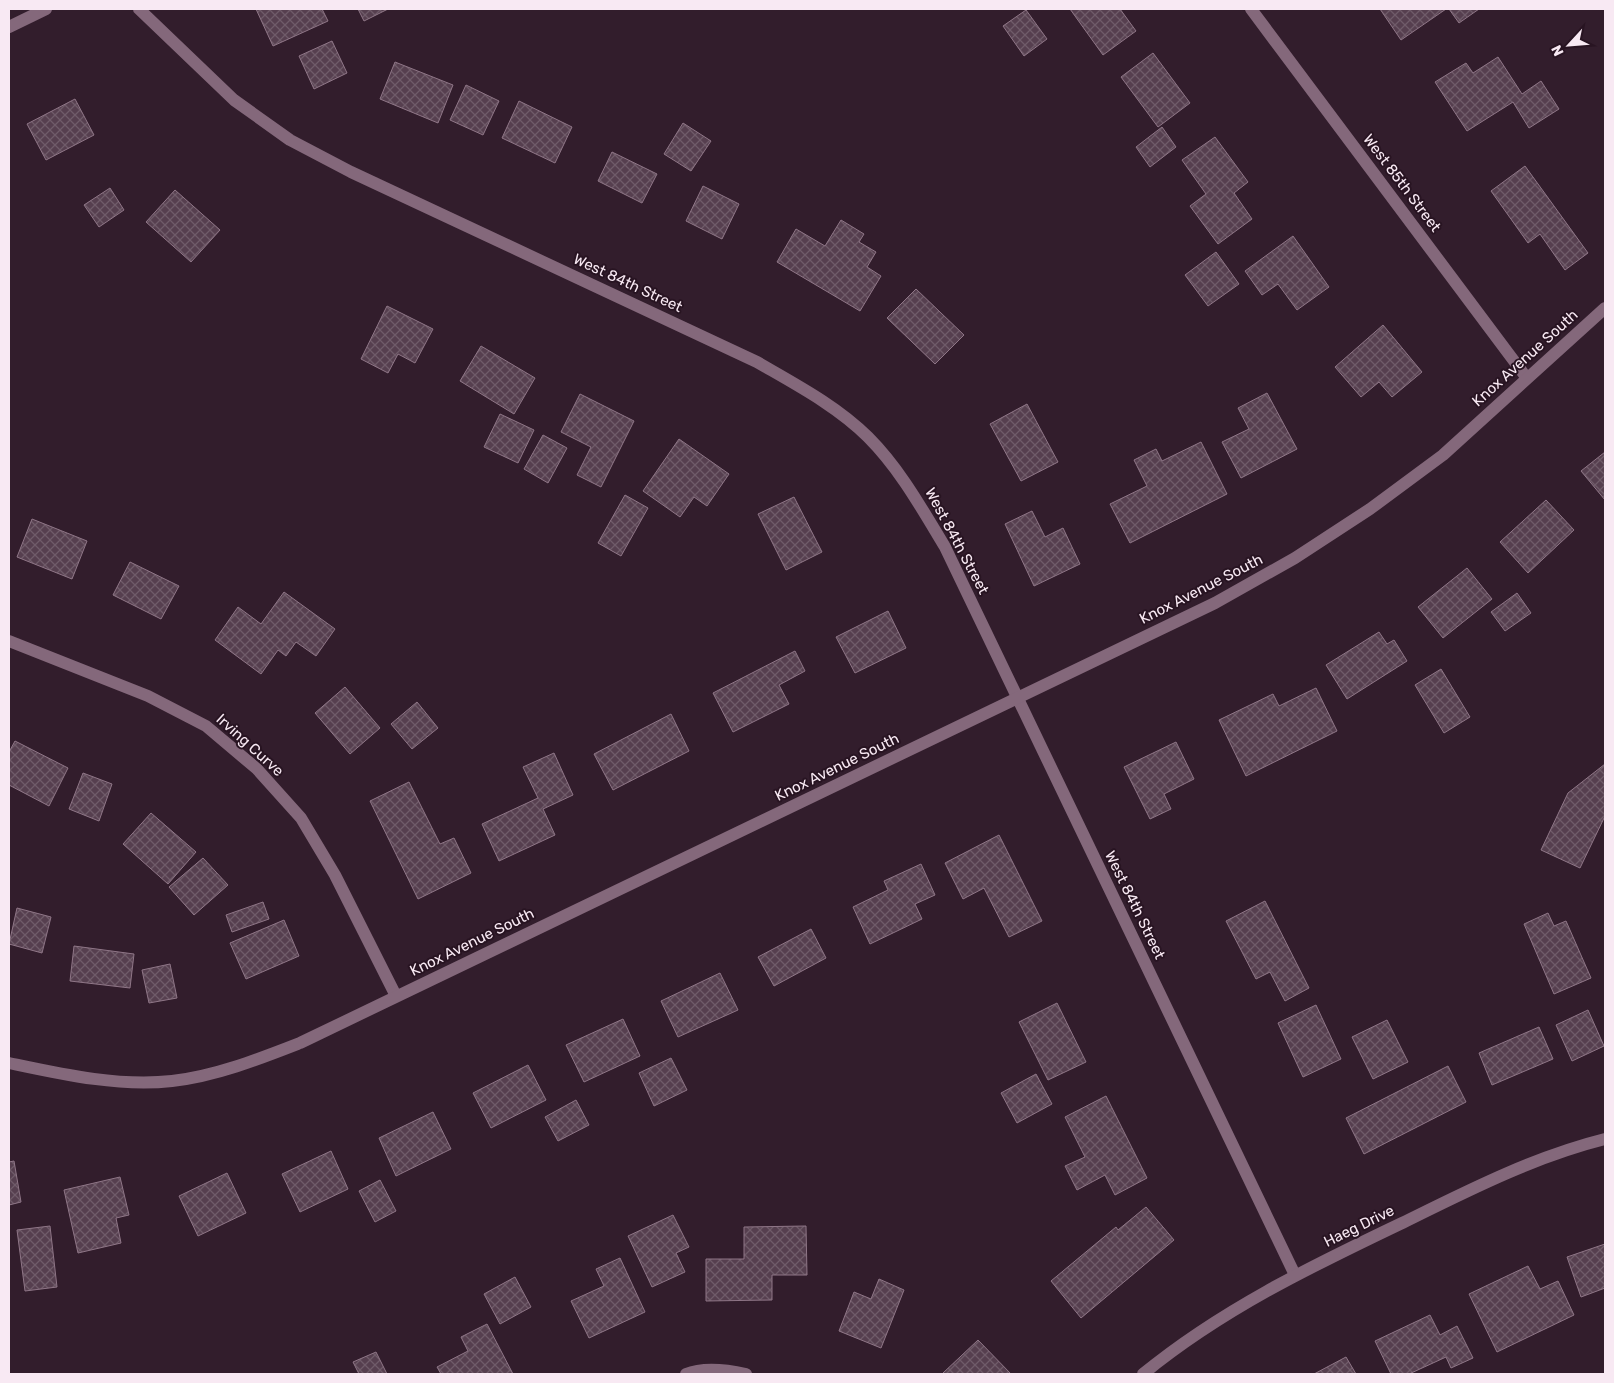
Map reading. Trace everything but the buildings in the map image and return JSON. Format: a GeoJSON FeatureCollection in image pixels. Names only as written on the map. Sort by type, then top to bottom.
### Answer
{"type":"FeatureCollection","features":[{"type":"Feature","properties":{"kind":"street"},"geometry":{"type":"LineString","coordinates":[[9,26],[46,9]]}},
{"type":"Feature","properties":{"kind":"street","name":"West 84th Street"},"geometry":{"type":"LineString","coordinates":[[139,9],[234,100],[290,140],[351,172],[757,362],[815,395],[868,437],[911,490],[945,547],[1296,1275]]}},
{"type":"Feature","properties":{"kind":"street","name":"West 85th Street"},"geometry":{"type":"LineString","coordinates":[[1251,9],[1526,377]]}},
{"type":"Feature","properties":{"kind":"street","name":"Knox Avenue South"},"geometry":{"type":"LineString","coordinates":[[9,1063],[104,1080],[172,1081],[238,1067],[300,1043],[1215,603],[1295,558],[1370,509],[1443,454],[1526,377],[1605,308]]}},
{"type":"Feature","properties":{"kind":"street","name":"Irving Curve"},"geometry":{"type":"LineString","coordinates":[[9,641],[148,696],[206,726],[257,769],[301,818],[335,875],[396,996]]}},
{"type":"Feature","properties":{"kind":"street","name":"Haeg Drive"},"geometry":{"type":"LineString","coordinates":[[1143,1374],[1240,1305],[1296,1275],[1497,1177],[1569,1148],[1605,1138]]}},
{"type":"Feature","properties":{"kind":"street"},"geometry":{"type":"LineString","coordinates":[[686,1374],[694,1371],[723,1371],[746,1374]]}}]}
